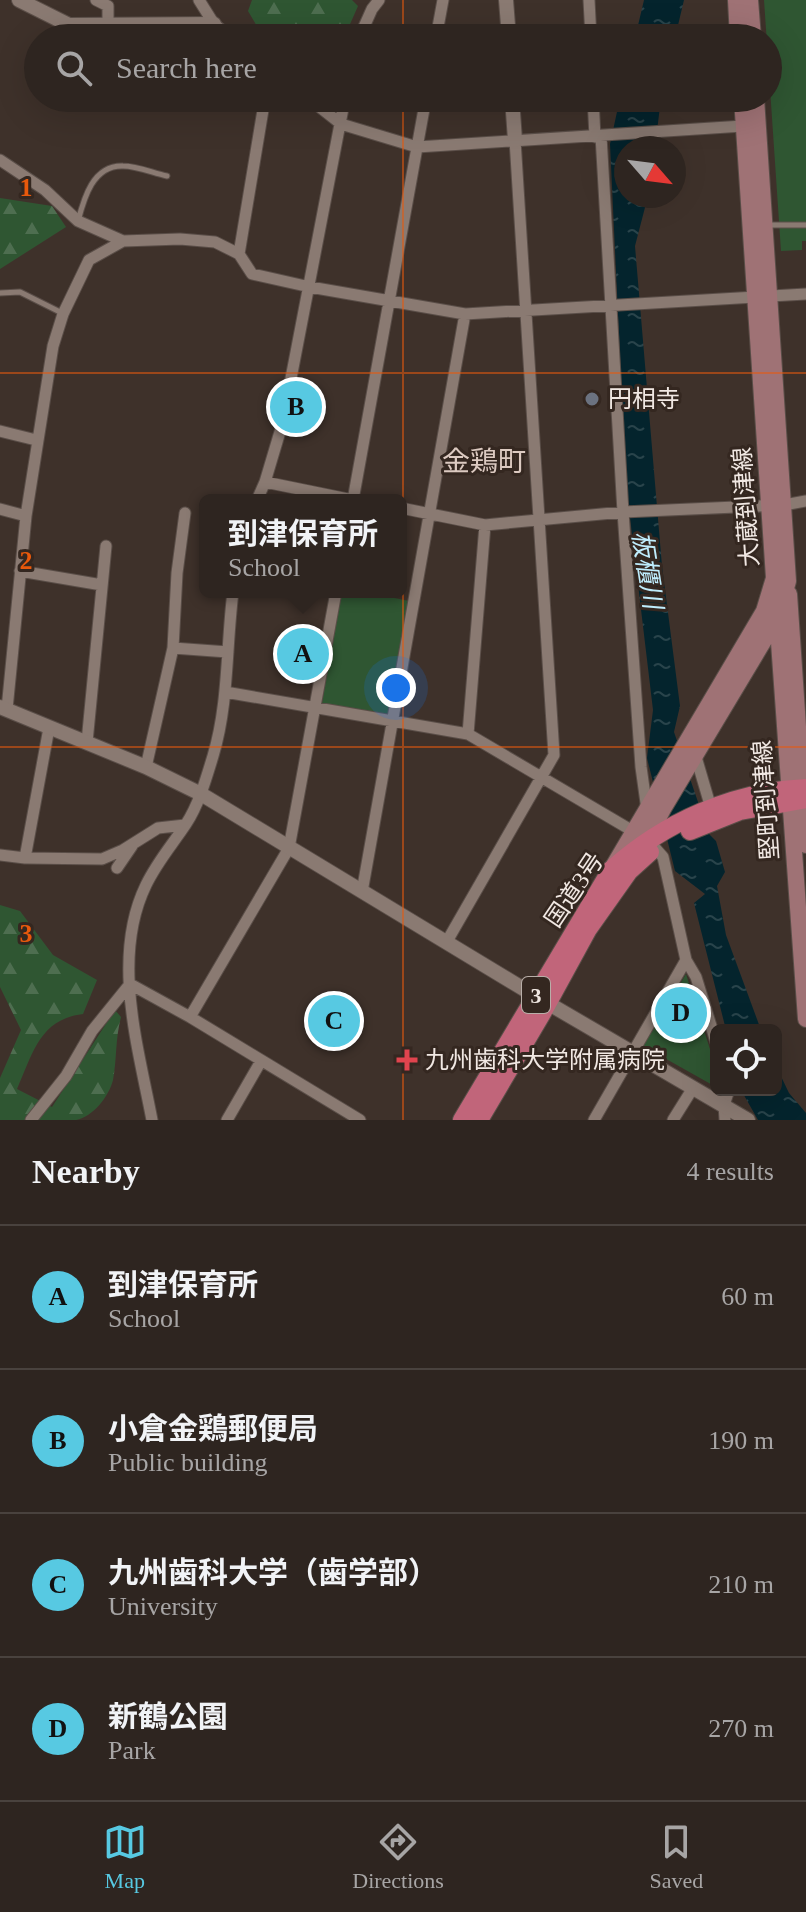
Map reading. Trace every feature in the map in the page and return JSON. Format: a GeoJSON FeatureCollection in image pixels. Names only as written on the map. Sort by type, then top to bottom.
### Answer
{"type":"FeatureCollection","features":[{"type":"Feature","properties":{"kind":"highway","name":"国道3号"},"geometry":{"type":"LineString","coordinates":[[462,1120],[542,999],[620,871],[653,839],[739,798],[799,794]]}},
{"type":"Feature","properties":{"kind":"highway","name":"国道3号"},"geometry":{"type":"LineString","coordinates":[[479,1120],[542,999]]}},
{"type":"Feature","properties":{"kind":"main road"},"geometry":{"type":"LineString","coordinates":[[736,0],[737,24]]}},
{"type":"Feature","properties":{"kind":"main road"},"geometry":{"type":"LineString","coordinates":[[750,0],[752,24]]}},
{"type":"Feature","properties":{"kind":"main road","name":"大蔵到津線"},"geometry":{"type":"LineString","coordinates":[[691,755],[781,579],[762,296],[742,112]]}},
{"type":"Feature","properties":{"kind":"main road","name":"大蔵到津線"},"geometry":{"type":"LineString","coordinates":[[757,112],[764,225],[762,296]]}},
{"type":"Feature","properties":{"kind":"main road","name":"堅町到津線"},"geometry":{"type":"LineString","coordinates":[[781,579],[778,617],[806,845]]}},
{"type":"Feature","properties":{"kind":"main road","name":"堅町到津線"},"geometry":{"type":"LineString","coordinates":[[781,579],[799,794],[806,1019]]}},
{"type":"Feature","properties":{"kind":"main road","name":"大蔵到津線"},"geometry":{"type":"LineString","coordinates":[[653,839],[655,804],[691,755],[778,617]]}},
{"type":"Feature","properties":{"kind":"street"},"geometry":{"type":"LineString","coordinates":[[19,0],[67,24]]}},
{"type":"Feature","properties":{"kind":"street"},"geometry":{"type":"LineString","coordinates":[[96,0],[108,6],[108,24]]}},
{"type":"Feature","properties":{"kind":"street"},"geometry":{"type":"LineString","coordinates":[[199,0],[214,24]]}},
{"type":"Feature","properties":{"kind":"street"},"geometry":{"type":"LineString","coordinates":[[365,24],[379,0]]}},
{"type":"Feature","properties":{"kind":"street"},"geometry":{"type":"LineString","coordinates":[[439,24],[443,0]]}},
{"type":"Feature","properties":{"kind":"street"},"geometry":{"type":"LineString","coordinates":[[506,0],[508,24]]}},
{"type":"Feature","properties":{"kind":"street"},"geometry":{"type":"LineString","coordinates":[[589,0],[590,24]]}},
{"type":"Feature","properties":{"kind":"street"},"geometry":{"type":"LineString","coordinates":[[239,254],[263,112]]}},
{"type":"Feature","properties":{"kind":"street"},"geometry":{"type":"LineString","coordinates":[[326,112],[341,124],[417,147],[743,126]]}},
{"type":"Feature","properties":{"kind":"street"},"geometry":{"type":"LineString","coordinates":[[260,494],[282,425],[343,112]]}},
{"type":"Feature","properties":{"kind":"street"},"geometry":{"type":"LineString","coordinates":[[354,494],[423,112]]}},
{"type":"Feature","properties":{"kind":"street"},"geometry":{"type":"LineString","coordinates":[[446,943],[554,755],[513,112]]}},
{"type":"Feature","properties":{"kind":"street"},"geometry":{"type":"LineString","coordinates":[[595,112],[611,307],[641,767],[655,804]]}},
{"type":"Feature","properties":{"kind":"street"},"geometry":{"type":"LineString","coordinates":[[0,160],[45,190],[78,221],[123,241],[180,239],[215,242],[239,254],[252,274],[465,314],[806,294]]}},
{"type":"Feature","properties":{"kind":"street"},"geometry":{"type":"LineString","coordinates":[[123,241],[89,260],[63,314],[53,346],[36,440],[3,708],[146,767],[201,794],[446,943],[748,1120]]}},
{"type":"Feature","properties":{"kind":"street"},"geometry":{"type":"LineString","coordinates":[[362,892],[465,314]]}},
{"type":"Feature","properties":{"kind":"street"},"geometry":{"type":"LineString","coordinates":[[0,431],[36,440]]}},
{"type":"Feature","properties":{"kind":"street"},"geometry":{"type":"LineString","coordinates":[[265,482],[324,494]]}},
{"type":"Feature","properties":{"kind":"street"},"geometry":{"type":"LineString","coordinates":[[407,509],[485,525],[623,512],[806,501]]}},
{"type":"Feature","properties":{"kind":"street"},"geometry":{"type":"LineString","coordinates":[[0,509],[26,516]]}},
{"type":"Feature","properties":{"kind":"street"},"geometry":{"type":"LineString","coordinates":[[146,767],[173,648],[177,573],[185,513]]}},
{"type":"Feature","properties":{"kind":"street"},"geometry":{"type":"LineString","coordinates":[[468,734],[485,525]]}},
{"type":"Feature","properties":{"kind":"street"},"geometry":{"type":"LineString","coordinates":[[87,742],[106,546]]}},
{"type":"Feature","properties":{"kind":"street"},"geometry":{"type":"LineString","coordinates":[[20,571],[102,585]]}},
{"type":"Feature","properties":{"kind":"street"},"geometry":{"type":"LineString","coordinates":[[152,1120],[130,1002],[130,949],[136,910],[160,856],[185,825],[201,794],[214,752],[225,692],[232,598]]}},
{"type":"Feature","properties":{"kind":"street"},"geometry":{"type":"LineString","coordinates":[[190,1017],[289,848],[335,598]]}},
{"type":"Feature","properties":{"kind":"street"},"geometry":{"type":"LineString","coordinates":[[173,648],[228,652]]}},
{"type":"Feature","properties":{"kind":"street"},"geometry":{"type":"LineString","coordinates":[[225,692],[468,734],[653,839],[663,857],[686,960],[696,977],[710,1024]]}},
{"type":"Feature","properties":{"kind":"street"},"geometry":{"type":"LineString","coordinates":[[25,858],[49,728]]}},
{"type":"Feature","properties":{"kind":"street"},"geometry":{"type":"LineString","coordinates":[[691,755],[706,815]]}},
{"type":"Feature","properties":{"kind":"street"},"geometry":{"type":"LineString","coordinates":[[0,855],[102,859],[158,828],[185,825]]}},
{"type":"Feature","properties":{"kind":"street"},"geometry":{"type":"LineString","coordinates":[[117,868],[134,844]]}},
{"type":"Feature","properties":{"kind":"street"},"geometry":{"type":"LineString","coordinates":[[594,1120],[686,960]]}},
{"type":"Feature","properties":{"kind":"street"},"geometry":{"type":"LineString","coordinates":[[130,984],[261,1061],[342,1116],[360,1120]]}},
{"type":"Feature","properties":{"kind":"street"},"geometry":{"type":"LineString","coordinates":[[31,1120],[66,1076],[92,1031],[130,984]]}},
{"type":"Feature","properties":{"kind":"street"},"geometry":{"type":"LineString","coordinates":[[227,1120],[261,1061]]}},
{"type":"Feature","properties":{"kind":"street"},"geometry":{"type":"LineString","coordinates":[[673,1120],[693,1088]]}},
{"type":"Feature","properties":{"kind":"lane"},"geometry":{"type":"LineString","coordinates":[[78,221],[91,182],[108,171],[121,165],[167,176]]}},
{"type":"Feature","properties":{"kind":"lane"},"geometry":{"type":"LineString","coordinates":[[764,225],[806,225]]}},
{"type":"Feature","properties":{"kind":"lane"},"geometry":{"type":"LineString","coordinates":[[0,293],[20,292],[63,314]]}},
{"type":"Feature","properties":{"kind":"green space"},"geometry":{"type":"Polygon","coordinates":[[[252,0],[352,0],[358,6],[350,24],[256,24],[248,11],[252,0]]]}},
{"type":"Feature","properties":{"kind":"green space"},"geometry":{"type":"Polygon","coordinates":[[[764,0],[806,0],[806,241],[802,241],[802,250],[781,251],[772,112],[782,112],[782,24],[766,24],[764,0]]]}},
{"type":"Feature","properties":{"kind":"green space"},"geometry":{"type":"Polygon","coordinates":[[[0,198],[52,206],[66,227],[0,269],[0,198]]]}},
{"type":"Feature","properties":{"kind":"green space"},"geometry":{"type":"Polygon","coordinates":[[[339,598],[409,601],[388,714],[322,703],[339,598]]]}},
{"type":"Feature","properties":{"kind":"green space"},"geometry":{"type":"Polygon","coordinates":[[[0,905],[20,911],[53,955],[97,980],[83,1014],[68,1017],[47,1030],[17,1089],[52,1107],[115,1010],[121,1017],[111,1086],[99,1105],[82,1118],[0,1120],[0,1078],[21,1030],[0,987],[0,905]]]}},
{"type":"Feature","properties":{"kind":"green space"},"geometry":{"type":"Polygon","coordinates":[[[686,974],[710,1049],[710,1084],[643,1046],[686,974]]]}},
{"type":"Feature","properties":{"kind":"water"},"geometry":{"type":"Polygon","coordinates":[[[644,0],[684,0],[678,24],[638,24],[644,0]]]}},
{"type":"Feature","properties":{"kind":"water","name":"板櫃川"},"geometry":{"type":"Polygon","coordinates":[[[617,112],[659,112],[656,136],[614,136],[614,208],[645,208],[635,246],[662,566],[680,706],[674,732],[709,834],[716,841],[725,872],[717,886],[726,935],[759,1024],[724,1024],[694,903],[705,894],[675,871],[647,758],[653,710],[626,484],[610,144],[617,112]]]}},
{"type":"Feature","properties":{"kind":"water"},"geometry":{"type":"Polygon","coordinates":[[[782,1078],[789,1093],[806,1113],[806,1120],[758,1120],[744,1096],[782,1096],[782,1078]]]}},
{"type":"Feature","properties":{"kind":"place","name":"円相寺"},"geometry":{"type":"Point","coordinates":[592,399]}},
{"type":"Feature","properties":{"kind":"place","name":"小倉金鶏郵便局"},"geometry":{"type":"Point","coordinates":[296,407]}},
{"type":"Feature","properties":{"kind":"place","name":"到津保育所"},"geometry":{"type":"Point","coordinates":[303,654]}},
{"type":"Feature","properties":{"kind":"place","name":"新鶴公園"},"geometry":{"type":"Point","coordinates":[681,1013]}},
{"type":"Feature","properties":{"kind":"place","name":"九州歯科大学（歯学部）"},"geometry":{"type":"Point","coordinates":[334,1021]}},
{"type":"Feature","properties":{"kind":"place","name":"九州歯科大学附属病院"},"geometry":{"type":"Point","coordinates":[407,1060]}},
{"type":"Feature","properties":{"kind":"district","name":"金鶏町"},"geometry":{"type":"Point","coordinates":[484,461]}}]}
